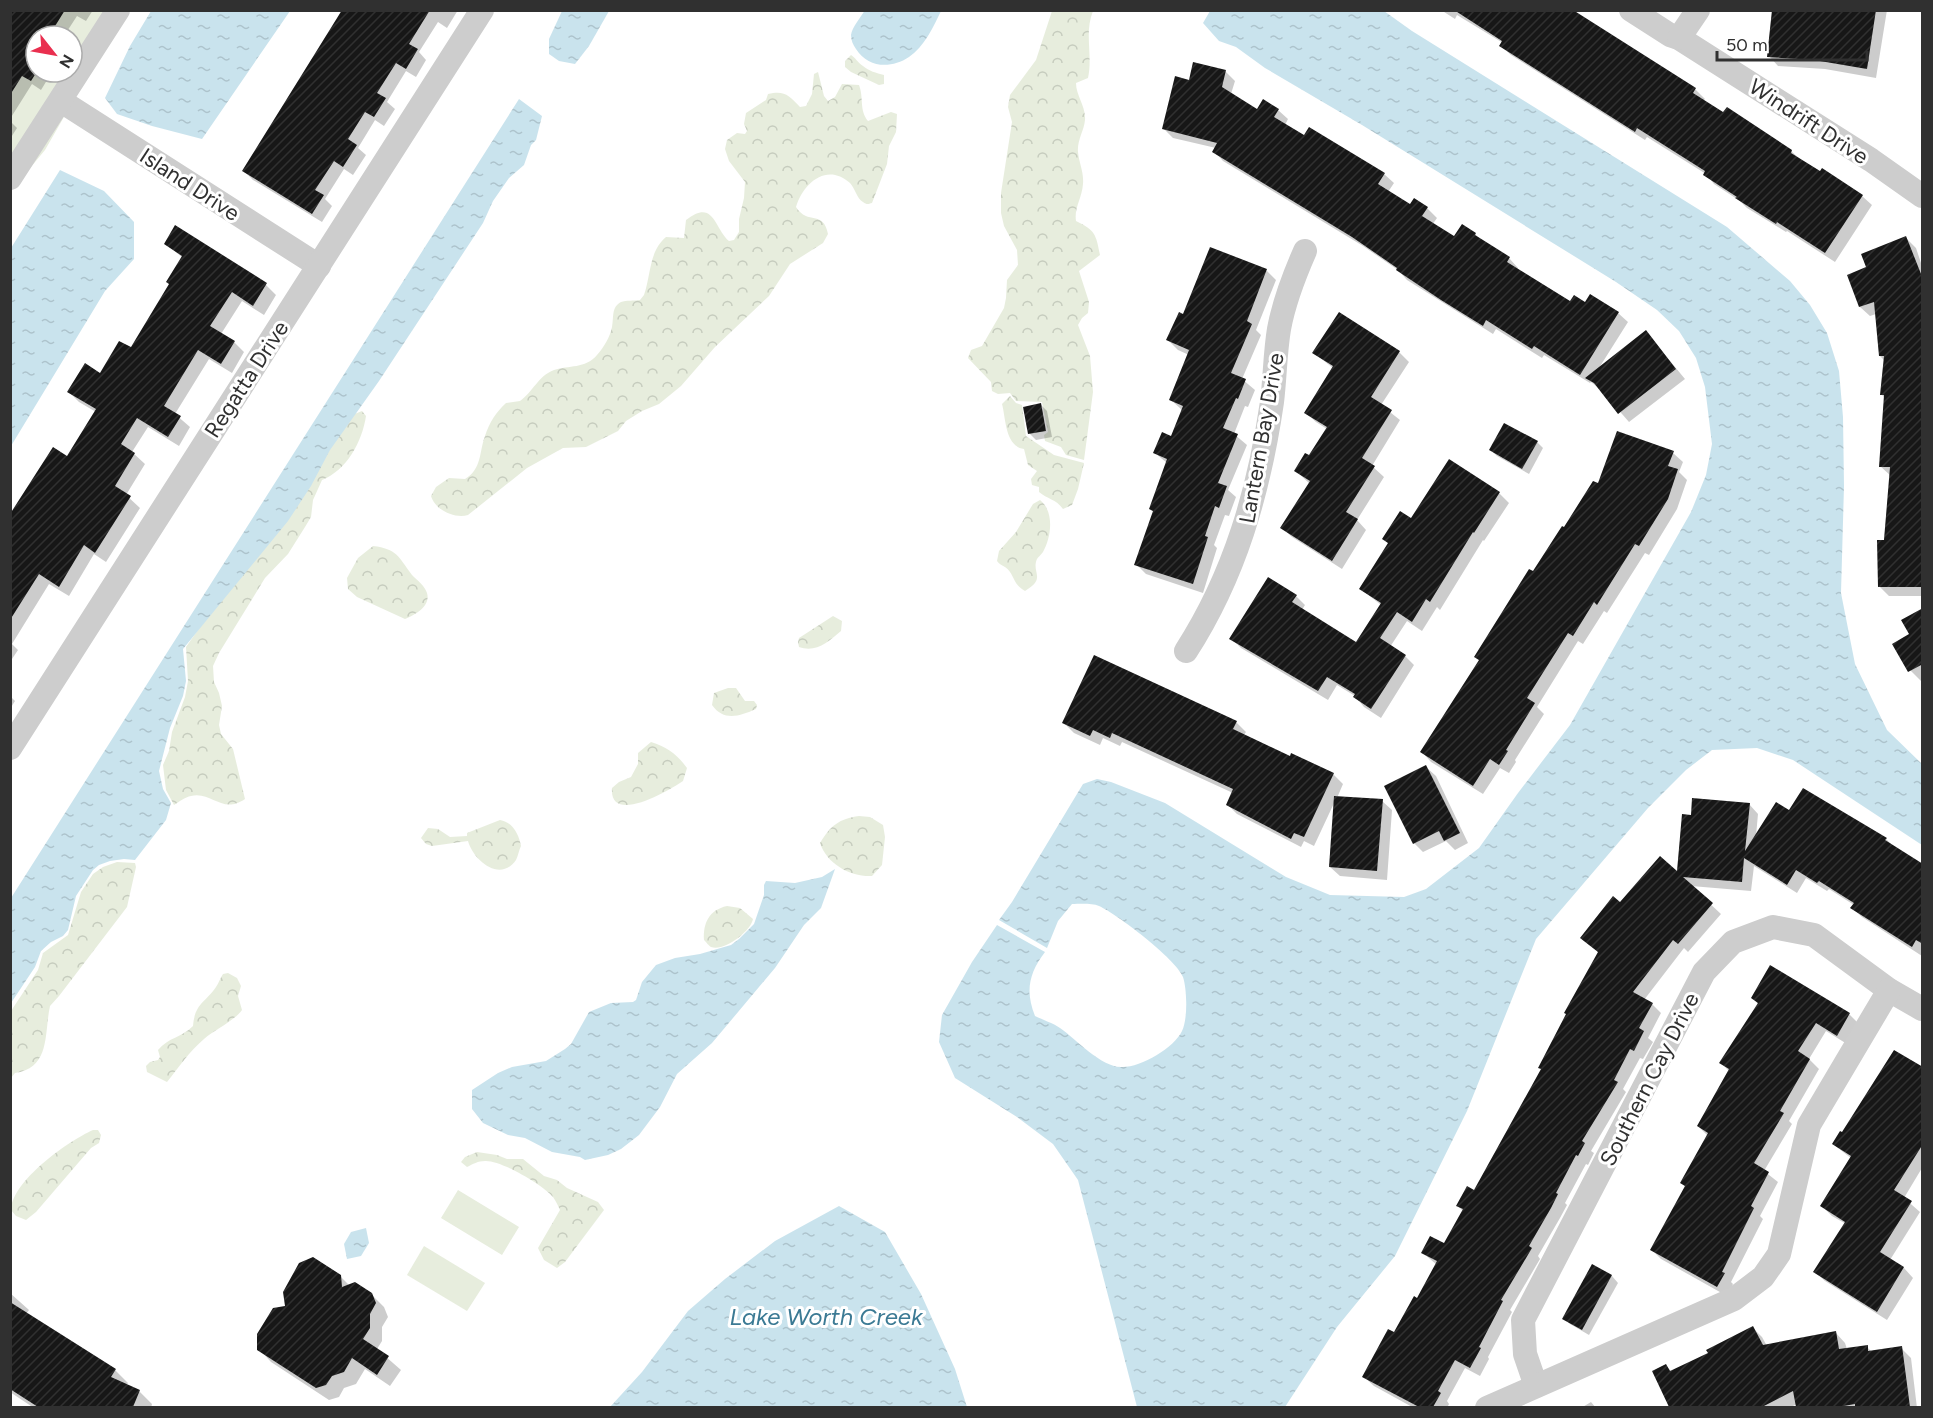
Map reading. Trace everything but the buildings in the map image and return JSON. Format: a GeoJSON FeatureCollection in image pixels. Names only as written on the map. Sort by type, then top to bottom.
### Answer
{"type":"FeatureCollection","features":[{"type":"Feature","properties":{"kind":"street"},"geometry":{"type":"LineString","coordinates":[[10,178],[118,10]]}},
{"type":"Feature","properties":{"kind":"street","name":"Regatta Drive"},"geometry":{"type":"LineString","coordinates":[[10,748],[482,10]]}},
{"type":"Feature","properties":{"kind":"street","name":"Windrift Drive"},"geometry":{"type":"LineString","coordinates":[[1631,10],[1871,160],[1923,196]]}},
{"type":"Feature","properties":{"kind":"street"},"geometry":{"type":"LineString","coordinates":[[1679,38],[1698,10]]}},
{"type":"Feature","properties":{"kind":"street","name":"Island Drive"},"geometry":{"type":"LineString","coordinates":[[61,101],[319,266]]}},
{"type":"Feature","properties":{"kind":"street","name":"Lantern Bay Drive"},"geometry":{"type":"LineString","coordinates":[[1186,651],[1204,624],[1227,577],[1246,527],[1272,402],[1279,330],[1293,277],[1305,251]]}},
{"type":"Feature","properties":{"kind":"street","name":"Southern Cay Drive"},"geometry":{"type":"LineString","coordinates":[[1536,1386],[1525,1353],[1524,1320],[1704,972],[1733,942],[1773,927],[1814,935],[1889,990],[1923,1009]]}},
{"type":"Feature","properties":{"kind":"street"},"geometry":{"type":"LineString","coordinates":[[1487,1407],[1734,1299],[1763,1277],[1779,1254],[1809,1125],[1889,990]]}},
{"type":"Feature","properties":{"kind":"green space"},"geometry":{"type":"Polygon","coordinates":[[[11,11],[121,11],[115,28],[84,82],[84,24],[24,24],[24,84],[83,84],[45,150],[11,191],[11,11]]]}},
{"type":"Feature","properties":{"kind":"green space"},"geometry":{"type":"Polygon","coordinates":[[[1052,11],[1093,11],[1089,28],[1088,78],[1076,83],[1085,120],[1078,148],[1083,184],[1076,221],[1094,234],[1100,255],[1079,271],[1089,302],[1088,313],[1078,325],[1090,356],[1093,392],[1084,460],[1066,455],[1061,447],[1045,441],[1044,435],[1048,432],[1042,402],[1016,401],[1010,393],[998,394],[992,391],[991,382],[968,358],[971,350],[982,346],[1004,308],[1007,280],[1018,265],[1017,250],[1004,226],[1001,213],[1001,193],[1012,122],[1008,107],[1010,95],[1036,60],[1052,11]]]}},
{"type":"Feature","properties":{"kind":"green space"},"geometry":{"type":"Polygon","coordinates":[[[851,55],[861,65],[884,75],[884,84],[879,85],[845,67],[845,61],[851,55]]]}},
{"type":"Feature","properties":{"kind":"green space"},"geometry":{"type":"Polygon","coordinates":[[[818,72],[824,96],[828,101],[835,97],[842,84],[859,85],[865,117],[868,121],[891,112],[897,114],[896,132],[889,146],[887,164],[872,203],[867,204],[861,201],[850,183],[841,177],[825,175],[817,178],[804,190],[796,207],[805,216],[819,219],[826,226],[828,234],[823,243],[790,264],[769,296],[715,347],[681,386],[659,404],[626,421],[618,431],[586,447],[563,448],[527,468],[468,515],[457,516],[441,509],[431,496],[436,487],[449,478],[465,479],[470,475],[479,460],[489,427],[496,414],[506,403],[520,401],[548,373],[560,368],[582,365],[597,355],[610,334],[618,304],[623,301],[640,300],[644,295],[653,256],[666,237],[684,238],[686,220],[702,212],[712,217],[729,241],[734,240],[739,232],[745,182],[729,161],[725,149],[727,140],[737,133],[745,134],[747,131],[744,124],[746,113],[766,100],[768,94],[782,93],[800,107],[806,106],[812,94],[814,74],[818,72]]]}},
{"type":"Feature","properties":{"kind":"green space"},"geometry":{"type":"Polygon","coordinates":[[[1010,396],[1016,403],[1022,405],[1026,436],[1054,455],[1084,463],[1072,505],[1063,509],[1039,492],[1039,487],[1032,485],[1031,479],[1037,471],[1028,465],[1024,449],[1013,443],[1007,431],[1002,404],[1010,396]]]}},
{"type":"Feature","properties":{"kind":"green space"},"geometry":{"type":"Polygon","coordinates":[[[362,411],[366,416],[364,426],[352,454],[339,469],[322,480],[313,500],[311,517],[288,554],[265,578],[213,666],[214,682],[222,706],[219,725],[221,734],[233,749],[245,799],[230,805],[198,795],[187,797],[174,805],[166,790],[163,765],[185,697],[188,681],[186,647],[347,417],[362,411]]]}},
{"type":"Feature","properties":{"kind":"green space"},"geometry":{"type":"Polygon","coordinates":[[[1040,500],[1048,511],[1050,533],[1043,552],[1037,559],[1037,579],[1025,591],[1008,570],[997,561],[999,551],[1016,532],[1033,504],[1040,500]]]}},
{"type":"Feature","properties":{"kind":"green space"},"geometry":{"type":"Polygon","coordinates":[[[373,546],[396,554],[426,590],[427,602],[413,615],[405,619],[357,597],[348,589],[347,578],[358,558],[373,546]]]}},
{"type":"Feature","properties":{"kind":"green space"},"geometry":{"type":"Polygon","coordinates":[[[833,616],[842,621],[841,631],[811,649],[799,647],[799,638],[833,616]]]}},
{"type":"Feature","properties":{"kind":"green space"},"geometry":{"type":"Polygon","coordinates":[[[736,688],[745,701],[754,701],[757,705],[756,709],[732,716],[722,714],[712,705],[714,693],[736,688]]]}},
{"type":"Feature","properties":{"kind":"green space"},"geometry":{"type":"Polygon","coordinates":[[[651,742],[662,746],[683,763],[687,768],[683,781],[642,802],[630,805],[620,804],[614,799],[612,788],[631,777],[638,764],[638,753],[651,742]]]}},
{"type":"Feature","properties":{"kind":"green space"},"geometry":{"type":"Polygon","coordinates":[[[859,816],[870,817],[883,825],[885,837],[882,865],[872,876],[848,872],[840,868],[828,857],[820,843],[836,824],[859,816]]]}},
{"type":"Feature","properties":{"kind":"green space"},"geometry":{"type":"Polygon","coordinates":[[[500,820],[508,823],[515,830],[521,846],[516,860],[510,867],[502,869],[495,869],[481,861],[468,841],[432,846],[426,844],[421,838],[428,828],[438,829],[450,837],[467,836],[467,833],[500,820]]]}},
{"type":"Feature","properties":{"kind":"green space"},"geometry":{"type":"Polygon","coordinates":[[[117,862],[135,863],[136,867],[127,907],[50,1006],[46,1038],[40,1057],[27,1070],[15,1073],[11,1078],[11,1011],[38,970],[43,953],[68,935],[81,892],[93,874],[117,862]]]}},
{"type":"Feature","properties":{"kind":"green space"},"geometry":{"type":"Polygon","coordinates":[[[727,906],[740,908],[753,919],[747,929],[729,944],[716,948],[711,947],[704,940],[706,923],[712,914],[727,906]]]}},
{"type":"Feature","properties":{"kind":"green space"},"geometry":{"type":"Polygon","coordinates":[[[228,973],[237,978],[241,986],[238,996],[242,1010],[208,1035],[167,1082],[147,1072],[146,1066],[158,1060],[160,1057],[158,1050],[162,1046],[193,1026],[198,1008],[216,987],[223,974],[228,973]]]}},
{"type":"Feature","properties":{"kind":"green space"},"geometry":{"type":"Polygon","coordinates":[[[93,1130],[98,1130],[101,1135],[99,1143],[91,1148],[36,1212],[26,1220],[16,1216],[11,1210],[14,1199],[31,1175],[56,1152],[93,1130]]]}},
{"type":"Feature","properties":{"kind":"green space"},"geometry":{"type":"Polygon","coordinates":[[[477,1152],[507,1159],[523,1159],[544,1176],[557,1180],[567,1188],[598,1202],[604,1210],[565,1262],[557,1268],[544,1260],[538,1248],[560,1210],[554,1199],[531,1180],[501,1165],[482,1161],[467,1167],[461,1162],[465,1157],[477,1152]]]}},
{"type":"Feature","properties":{"kind":"green space"},"geometry":{"type":"Polygon","coordinates":[[[458,1190],[519,1227],[502,1255],[441,1218],[458,1190]]]}},
{"type":"Feature","properties":{"kind":"green space"},"geometry":{"type":"Polygon","coordinates":[[[424,1246],[485,1283],[467,1311],[407,1275],[424,1246]]]}},
{"type":"Feature","properties":{"kind":"water"},"geometry":{"type":"Polygon","coordinates":[[[865,10],[941,11],[928,36],[914,53],[902,61],[880,65],[867,60],[852,42],[852,32],[865,10]]]}},
{"type":"Feature","properties":{"kind":"water"},"geometry":{"type":"Polygon","coordinates":[[[151,11],[290,11],[202,139],[117,114],[105,98],[130,46],[151,11]]]}},
{"type":"Feature","properties":{"kind":"water"},"geometry":{"type":"Polygon","coordinates":[[[562,11],[609,11],[589,46],[575,64],[559,61],[549,54],[549,39],[562,11]]]}},
{"type":"Feature","properties":{"kind":"water"},"geometry":{"type":"Polygon","coordinates":[[[1210,11],[1384,11],[1412,31],[1727,227],[1790,281],[1810,305],[1827,333],[1839,371],[1843,417],[1844,486],[1841,593],[1855,664],[1887,730],[1922,764],[1922,845],[1793,760],[1757,748],[1712,750],[1686,770],[1648,808],[1536,939],[1467,1111],[1395,1256],[1337,1327],[1285,1407],[1137,1407],[1078,1180],[1053,1144],[1017,1117],[955,1078],[939,1042],[942,1015],[972,962],[997,925],[1045,952],[1035,967],[1030,982],[1030,998],[1035,1016],[1060,1028],[1097,1058],[1113,1066],[1121,1067],[1147,1061],[1172,1044],[1182,1031],[1186,1012],[1183,977],[1169,959],[1119,918],[1096,905],[1072,904],[1058,921],[1047,948],[999,920],[1083,784],[1097,779],[1111,782],[1165,803],[1286,877],[1330,895],[1404,897],[1426,889],[1479,848],[1570,725],[1691,512],[1706,475],[1712,444],[1705,387],[1696,358],[1679,331],[1657,310],[1616,282],[1362,125],[1265,68],[1236,47],[1219,41],[1203,23],[1210,11]]]}},
{"type":"Feature","properties":{"kind":"water"},"geometry":{"type":"Polygon","coordinates":[[[519,99],[542,116],[536,140],[531,145],[524,165],[509,178],[493,201],[483,223],[379,381],[330,450],[311,486],[288,521],[183,649],[186,681],[183,696],[170,728],[159,771],[163,789],[171,803],[166,820],[135,860],[110,861],[93,870],[76,896],[68,930],[41,951],[35,967],[11,1003],[11,898],[519,99]]]}},
{"type":"Feature","properties":{"kind":"water"},"geometry":{"type":"Polygon","coordinates":[[[60,170],[104,191],[134,222],[134,259],[105,291],[11,446],[11,248],[60,170]]]}},
{"type":"Feature","properties":{"kind":"water"},"geometry":{"type":"Polygon","coordinates":[[[835,869],[821,908],[804,925],[775,968],[712,1043],[677,1074],[660,1107],[639,1135],[621,1149],[608,1155],[585,1160],[552,1152],[525,1138],[508,1135],[483,1123],[472,1109],[472,1090],[498,1073],[512,1067],[546,1061],[565,1049],[571,1044],[589,1012],[611,1003],[636,1000],[642,982],[656,965],[675,958],[731,945],[739,939],[754,924],[764,895],[766,881],[795,883],[822,877],[835,869]]]}},
{"type":"Feature","properties":{"kind":"water","name":"Lake Worth Creek"},"geometry":{"type":"Polygon","coordinates":[[[839,1206],[885,1232],[921,1294],[955,1369],[967,1407],[610,1407],[642,1372],[688,1311],[775,1241],[839,1206]]]}},
{"type":"Feature","properties":{"kind":"water"},"geometry":{"type":"Polygon","coordinates":[[[366,1228],[369,1243],[361,1256],[347,1259],[344,1244],[351,1232],[366,1228]]]}}]}
